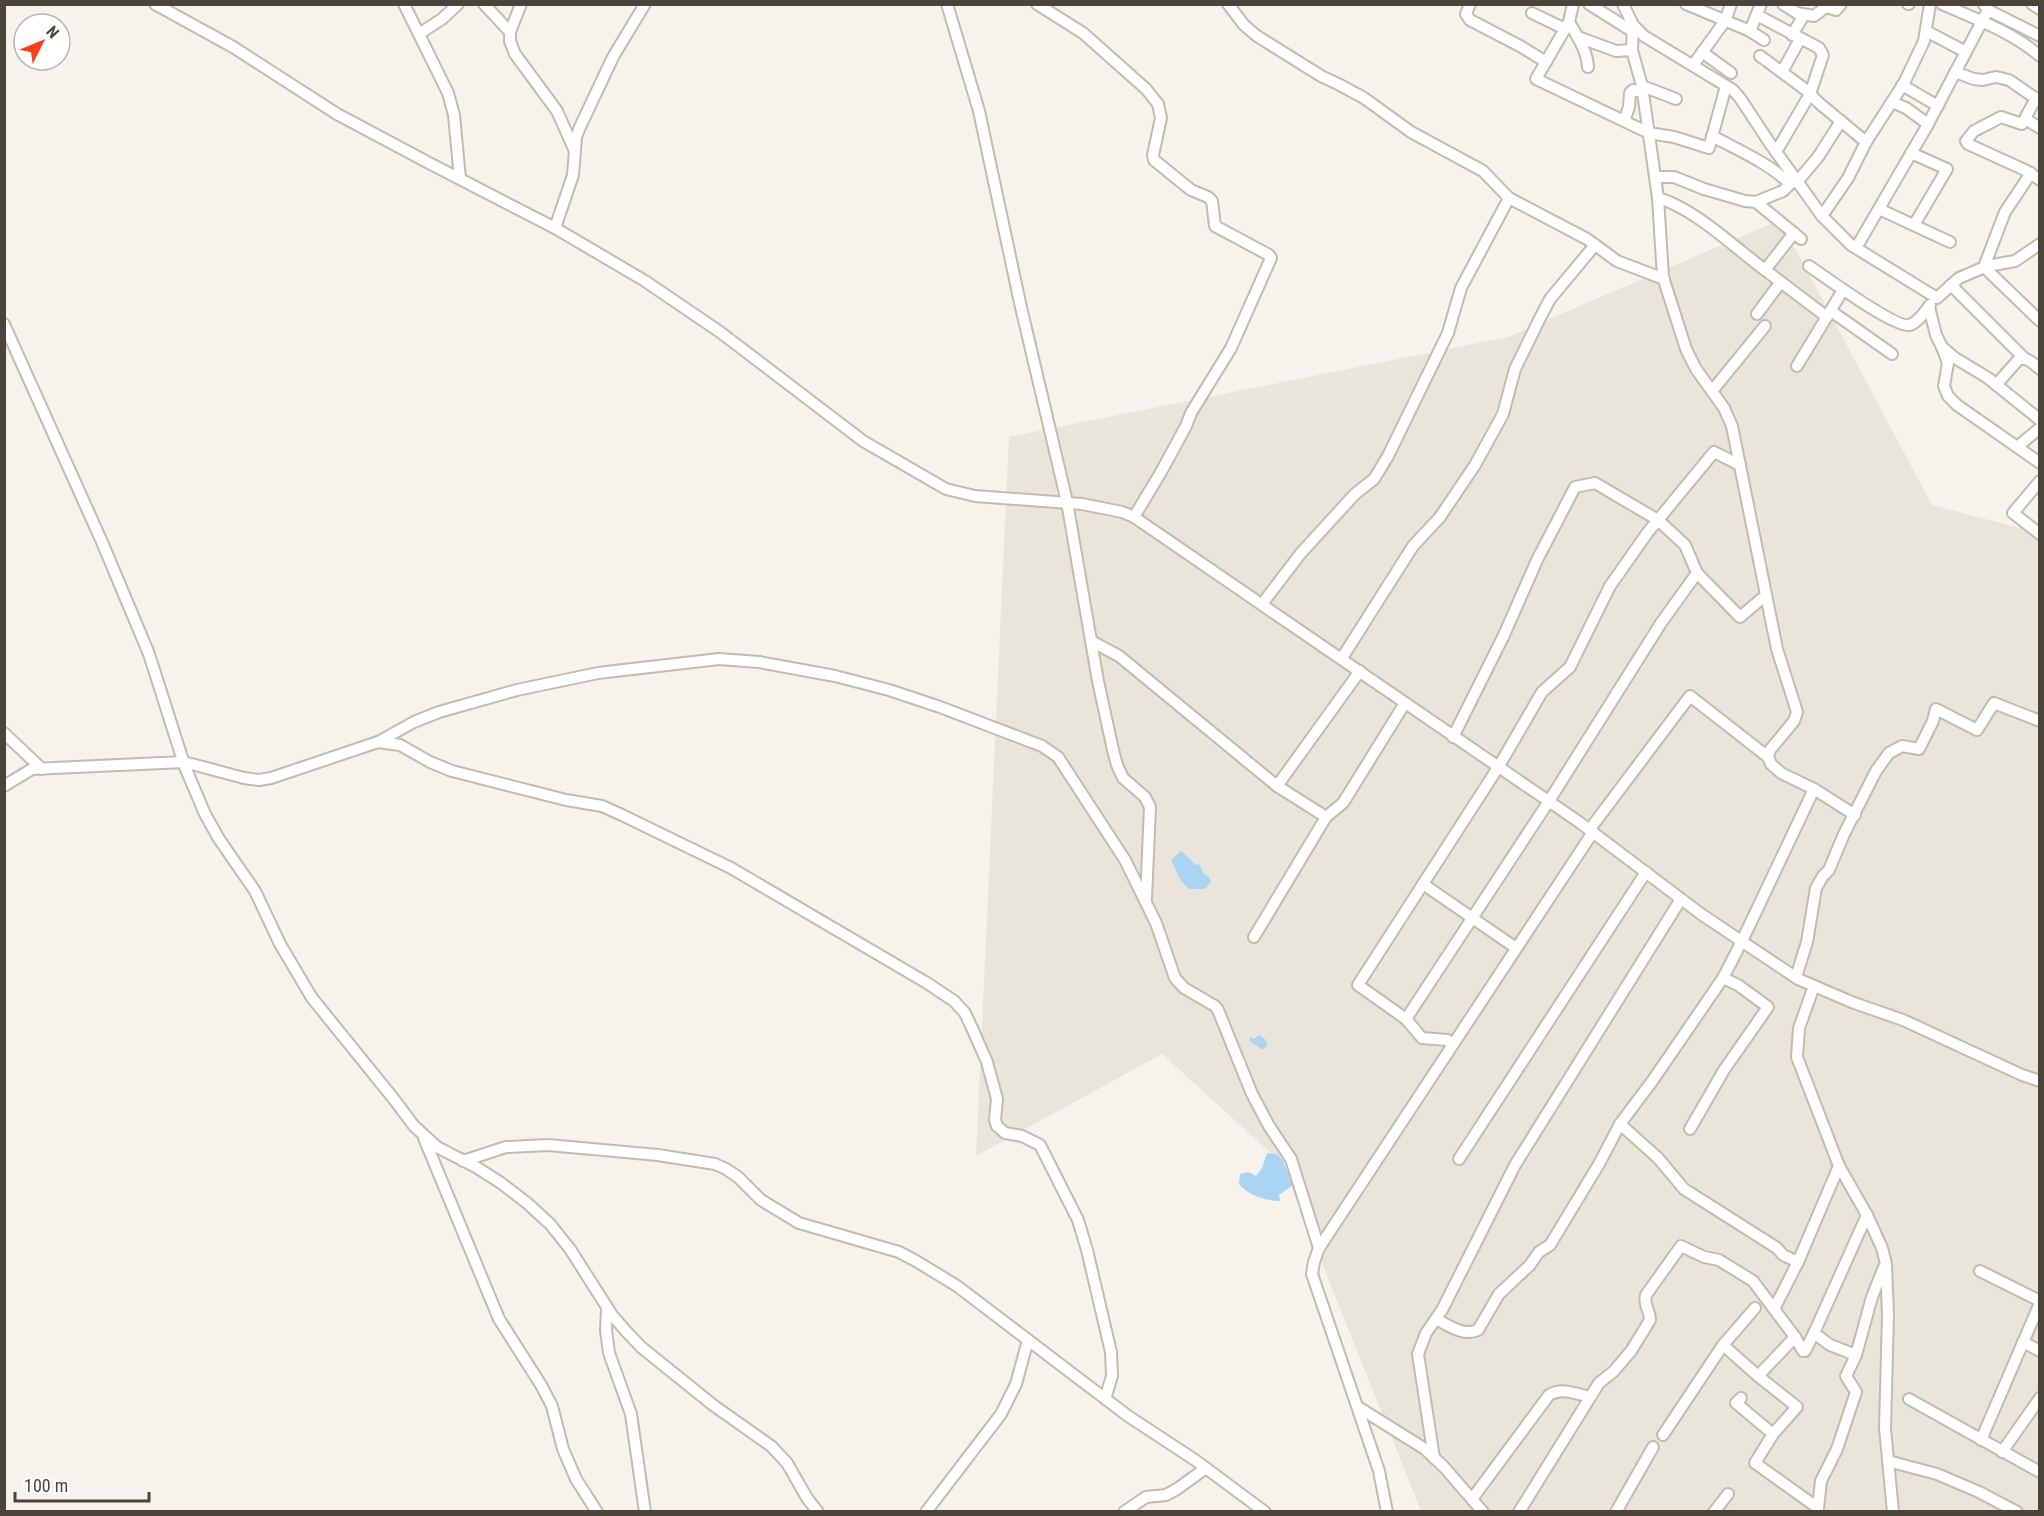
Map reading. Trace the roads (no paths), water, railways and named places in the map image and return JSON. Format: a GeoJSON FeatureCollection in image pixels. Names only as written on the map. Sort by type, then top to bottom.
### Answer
{"type":"FeatureCollection","features":[{"type":"Feature","properties":{"kind":"street"},"geometry":{"type":"LineString","coordinates":[[155,4],[233,47],[337,114],[555,228],[645,281],[683,306],[863,441],[946,489],[975,496],[1067,502],[1122,512],[1134,517],[1360,670],[1453,737],[1499,766],[1591,830],[1682,899],[1796,977],[1854,1003],[1903,1020],[2022,1075],[2040,1081]]}},
{"type":"Feature","properties":{"kind":"street"},"geometry":{"type":"LineString","coordinates":[[405,4],[448,93],[454,115],[460,179]]}},
{"type":"Feature","properties":{"kind":"street"},"geometry":{"type":"LineString","coordinates":[[419,33],[442,19],[458,4]]}},
{"type":"Feature","properties":{"kind":"street"},"geometry":{"type":"LineString","coordinates":[[484,4],[510,32]]}},
{"type":"Feature","properties":{"kind":"street"},"geometry":{"type":"LineString","coordinates":[[521,4],[510,32],[510,41],[515,54],[557,111],[575,153]]}},
{"type":"Feature","properties":{"kind":"street"},"geometry":{"type":"LineString","coordinates":[[555,228],[573,175],[576,137],[600,81],[645,4]]}},
{"type":"Feature","properties":{"kind":"street"},"geometry":{"type":"LineString","coordinates":[[947,4],[979,111],[1020,303],[1067,502],[1106,724],[1117,765],[1123,778],[1145,796],[1149,807],[1146,902]]}},
{"type":"Feature","properties":{"kind":"street"},"geometry":{"type":"LineString","coordinates":[[1037,4],[1083,33],[1146,89],[1158,104],[1161,118],[1153,155],[1156,163],[1191,190],[1212,201],[1215,226],[1271,258],[1231,348],[1191,413],[1174,448],[1134,517]]}},
{"type":"Feature","properties":{"kind":"street"},"geometry":{"type":"LineString","coordinates":[[1228,4],[1245,26],[1257,36],[1321,76],[1364,98],[1411,132],[1483,171],[1509,198],[1587,239],[1617,261],[1664,279]]}},
{"type":"Feature","properties":{"kind":"street"},"geometry":{"type":"LineString","coordinates":[[1470,4],[1466,14],[1470,20],[1520,45],[1546,62]]}},
{"type":"Feature","properties":{"kind":"street"},"geometry":{"type":"LineString","coordinates":[[1573,4],[1567,25],[1536,79],[1648,133],[1674,137],[1706,148],[1711,144],[1726,86]]}},
{"type":"Feature","properties":{"kind":"street"},"geometry":{"type":"LineString","coordinates":[[1589,4],[1726,86],[1740,98],[1794,182],[1822,216],[1856,249],[1937,298]]}},
{"type":"Feature","properties":{"kind":"street"},"geometry":{"type":"LineString","coordinates":[[1686,4],[1750,31],[1764,40]]}},
{"type":"Feature","properties":{"kind":"street"},"geometry":{"type":"LineString","coordinates":[[1693,65],[1725,21],[1731,4]]}},
{"type":"Feature","properties":{"kind":"street"},"geometry":{"type":"LineString","coordinates":[[1783,4],[1797,13],[1814,16],[1823,6],[1836,10],[1841,4]]}},
{"type":"Feature","properties":{"kind":"street"},"geometry":{"type":"LineString","coordinates":[[1822,216],[1848,178],[1866,142],[1902,86],[1924,41],[1930,4]]}},
{"type":"Feature","properties":{"kind":"street"},"geometry":{"type":"LineString","coordinates":[[1942,4],[2029,47],[2040,56]]}},
{"type":"Feature","properties":{"kind":"street"},"geometry":{"type":"LineString","coordinates":[[2032,4],[2040,9]]}},
{"type":"Feature","properties":{"kind":"street"},"geometry":{"type":"LineString","coordinates":[[1625,6],[1632,28],[1632,50],[1642,89],[1655,177],[1664,279],[1686,349],[1696,369],[1724,408],[1732,426],[1777,649],[1797,712],[1794,721],[1770,750],[1768,757]]}},
{"type":"Feature","properties":{"kind":"street"},"geometry":{"type":"LineString","coordinates":[[1856,249],[1938,106],[1981,22],[1986,7],[2038,33],[2029,47]]}},
{"type":"Feature","properties":{"kind":"street"},"geometry":{"type":"LineString","coordinates":[[1750,31],[1759,10],[1796,37],[1820,48],[1823,54],[1810,94],[1776,152]]}},
{"type":"Feature","properties":{"kind":"street"},"geometry":{"type":"LineString","coordinates":[[1532,13],[1567,25],[1578,37],[1588,67]]}},
{"type":"Feature","properties":{"kind":"street"},"geometry":{"type":"LineString","coordinates":[[1782,72],[1804,15]]}},
{"type":"Feature","properties":{"kind":"street"},"geometry":{"type":"LineString","coordinates":[[1926,31],[1966,52]]}},
{"type":"Feature","properties":{"kind":"street"},"geometry":{"type":"LineString","coordinates":[[1578,37],[1616,51],[1632,50]]}},
{"type":"Feature","properties":{"kind":"street"},"geometry":{"type":"LineString","coordinates":[[1702,52],[1731,73]]}},
{"type":"Feature","properties":{"kind":"street"},"geometry":{"type":"LineString","coordinates":[[1760,56],[1810,94],[1866,142]]}},
{"type":"Feature","properties":{"kind":"street"},"geometry":{"type":"LineString","coordinates":[[1955,72],[1974,79],[1983,80],[1996,77],[2009,80],[2038,98],[2024,123],[2020,125],[2001,117],[1974,131],[1966,141],[2035,177],[2005,212],[1984,267]]}},
{"type":"Feature","properties":{"kind":"street"},"geometry":{"type":"LineString","coordinates":[[1902,86],[1938,106]]}},
{"type":"Feature","properties":{"kind":"street"},"geometry":{"type":"LineString","coordinates":[[1624,121],[1629,107],[1630,93],[1633,90],[1642,89],[1676,99]]}},
{"type":"Feature","properties":{"kind":"street"},"geometry":{"type":"LineString","coordinates":[[1892,102],[1906,108],[1928,124]]}},
{"type":"Feature","properties":{"kind":"street"},"geometry":{"type":"LineString","coordinates":[[2025,119],[2040,128]]}},
{"type":"Feature","properties":{"kind":"street"},"geometry":{"type":"LineString","coordinates":[[1655,177],[1674,177],[1704,189],[1756,202],[1783,191],[1794,182],[1818,157],[1841,121]]}},
{"type":"Feature","properties":{"kind":"street"},"geometry":{"type":"LineString","coordinates":[[1712,136],[1794,182]]}},
{"type":"Feature","properties":{"kind":"street"},"geometry":{"type":"LineString","coordinates":[[1911,153],[1947,169],[1914,225]]}},
{"type":"Feature","properties":{"kind":"street"},"geometry":{"type":"LineString","coordinates":[[1262,604],[1301,553],[1349,501],[1374,479],[1448,333],[1461,288],[1509,198]]}},
{"type":"Feature","properties":{"kind":"street"},"geometry":{"type":"LineString","coordinates":[[1658,198],[1677,204],[1780,283],[1892,354]]}},
{"type":"Feature","properties":{"kind":"street"},"geometry":{"type":"LineString","coordinates":[[1756,202],[1797,236],[1764,270]]}},
{"type":"Feature","properties":{"kind":"street"},"geometry":{"type":"LineString","coordinates":[[1879,209],[1950,242]]}},
{"type":"Feature","properties":{"kind":"street"},"geometry":{"type":"LineString","coordinates":[[1342,658],[1413,546],[1440,518],[1470,474],[1503,414],[1515,369],[1550,299],[1595,245]]}},
{"type":"Feature","properties":{"kind":"street"},"geometry":{"type":"LineString","coordinates":[[1809,266],[1892,320],[1910,325],[1922,317],[1937,298],[1959,278],[1984,267],[2015,261],[2039,245]]}},
{"type":"Feature","properties":{"kind":"street"},"geometry":{"type":"LineString","coordinates":[[1984,267],[2040,321]]}},
{"type":"Feature","properties":{"kind":"street"},"geometry":{"type":"LineString","coordinates":[[1757,314],[1780,283]]}},
{"type":"Feature","properties":{"kind":"street"},"geometry":{"type":"LineString","coordinates":[[1951,285],[2024,358],[2040,369]]}},
{"type":"Feature","properties":{"kind":"street"},"geometry":{"type":"LineString","coordinates":[[1797,366],[1843,290]]}},
{"type":"Feature","properties":{"kind":"street"},"geometry":{"type":"LineString","coordinates":[[1929,307],[1936,335],[1948,363],[1944,386],[1948,396],[1957,405],[2040,463]]}},
{"type":"Feature","properties":{"kind":"street"},"geometry":{"type":"LineString","coordinates":[[4,324],[93,520],[149,654],[184,762],[205,814],[219,839],[255,891],[279,944],[312,998],[423,1135],[437,1147],[501,1183],[550,1224],[570,1250],[607,1308],[641,1347],[713,1405],[771,1446],[787,1463],[807,1498],[818,1512]]}},
{"type":"Feature","properties":{"kind":"street"},"geometry":{"type":"LineString","coordinates":[[1712,391],[1765,326]]}},
{"type":"Feature","properties":{"kind":"street"},"geometry":{"type":"LineString","coordinates":[[1942,347],[1996,384],[2040,420]]}},
{"type":"Feature","properties":{"kind":"street"},"geometry":{"type":"LineString","coordinates":[[1996,384],[2019,359],[2024,358]]}},
{"type":"Feature","properties":{"kind":"street"},"geometry":{"type":"LineString","coordinates":[[2017,447],[2040,428]]}},
{"type":"Feature","properties":{"kind":"street"},"geometry":{"type":"LineString","coordinates":[[1454,1044],[1447,1040],[1422,1038],[1406,1019],[1358,985],[1499,766],[1542,692],[1570,667],[1610,586],[1658,520],[1714,452],[1740,465]]}},
{"type":"Feature","properties":{"kind":"street"},"geometry":{"type":"LineString","coordinates":[[2040,481],[2013,513],[2040,534]]}},
{"type":"Feature","properties":{"kind":"street"},"geometry":{"type":"LineString","coordinates":[[1453,737],[1504,635],[1537,560],[1575,487],[1595,483],[1658,520],[1684,545],[1697,573],[1740,617],[1766,595]]}},
{"type":"Feature","properties":{"kind":"street"},"geometry":{"type":"LineString","coordinates":[[1406,1019],[1549,801],[1661,623],[1697,573]]}},
{"type":"Feature","properties":{"kind":"street"},"geometry":{"type":"LineString","coordinates":[[1091,641],[1119,656],[1277,786],[1326,817]]}},
{"type":"Feature","properties":{"kind":"street"},"geometry":{"type":"LineString","coordinates":[[4,786],[32,769],[184,762],[244,778],[259,780],[271,778],[378,742],[414,722],[439,712],[517,690],[598,673],[718,659],[759,662],[835,676],[889,690],[940,707],[1042,746],[1058,757],[1125,860],[1156,923],[1179,985],[1218,1010],[1252,1094],[1269,1126],[1291,1159],[1319,1248]]}},
{"type":"Feature","properties":{"kind":"street"},"geometry":{"type":"LineString","coordinates":[[1277,786],[1360,670]]}},
{"type":"Feature","properties":{"kind":"street"},"geometry":{"type":"LineString","coordinates":[[1387,1512],[1379,1471],[1312,1274],[1314,1262],[1319,1248],[1454,1044],[1591,830],[1690,696],[1768,757],[1771,764],[1781,772],[1855,814]]}},
{"type":"Feature","properties":{"kind":"street"},"geometry":{"type":"LineString","coordinates":[[1254,937],[1326,817],[1343,803],[1405,703]]}},
{"type":"Feature","properties":{"kind":"street"},"geometry":{"type":"LineString","coordinates":[[1796,977],[1807,942],[1816,888],[1829,870],[1844,834],[1876,771],[1889,753],[1902,746],[1919,749],[1933,722],[1936,709],[1977,730],[1994,703],[2040,721]]}},
{"type":"Feature","properties":{"kind":"street"},"geometry":{"type":"LineString","coordinates":[[4,734],[42,769]]}},
{"type":"Feature","properties":{"kind":"street"},"geometry":{"type":"LineString","coordinates":[[378,742],[400,745],[452,771],[566,800],[602,806],[622,814],[731,868],[954,1001],[965,1013],[987,1062],[997,1100],[995,1120],[997,1126],[1005,1133],[1022,1136],[1040,1145],[1078,1221],[1111,1352],[1112,1376],[1106,1399]]}},
{"type":"Feature","properties":{"kind":"street"},"geometry":{"type":"LineString","coordinates":[[1436,1319],[1464,1332],[1478,1330],[1499,1294],[1530,1265],[1539,1252],[1550,1245],[1599,1164],[1620,1124],[1723,978],[1743,941],[1814,789]]}},
{"type":"Feature","properties":{"kind":"street"},"geometry":{"type":"LineString","coordinates":[[1460,1159],[1646,872]]}},
{"type":"Feature","properties":{"kind":"street"},"geometry":{"type":"LineString","coordinates":[[1423,884],[1516,948]]}},
{"type":"Feature","properties":{"kind":"street"},"geometry":{"type":"LineString","coordinates":[[1434,1458],[1418,1354],[1421,1343],[1453,1289],[1529,1141],[1682,899]]}},
{"type":"Feature","properties":{"kind":"street"},"geometry":{"type":"LineString","coordinates":[[1690,1129],[1724,1070],[1768,1007],[1723,978]]}},
{"type":"Feature","properties":{"kind":"street"},"geometry":{"type":"LineString","coordinates":[[1814,986],[1798,1028],[1797,1057],[1839,1166],[1867,1215],[1882,1248],[1886,1264],[1888,1315],[1885,1428],[1896,1510]]}},
{"type":"Feature","properties":{"kind":"street"},"geometry":{"type":"LineString","coordinates":[[1620,1124],[1658,1158],[1684,1189],[1777,1248],[1783,1255],[1798,1262]]}},
{"type":"Feature","properties":{"kind":"street"},"geometry":{"type":"LineString","coordinates":[[423,1135],[499,1319],[552,1406],[563,1449],[576,1479],[597,1512]]}},
{"type":"Feature","properties":{"kind":"street"},"geometry":{"type":"LineString","coordinates":[[463,1161],[506,1147],[548,1145],[658,1155],[715,1164],[738,1177],[762,1200],[799,1223],[880,1245],[916,1261],[957,1286],[1106,1399],[1265,1512]]}},
{"type":"Feature","properties":{"kind":"street"},"geometry":{"type":"LineString","coordinates":[[1774,1309],[1798,1262],[1839,1166]]}},
{"type":"Feature","properties":{"kind":"street"},"geometry":{"type":"LineString","coordinates":[[1519,1512],[1599,1383],[1613,1372],[1631,1351],[1650,1320],[1644,1303],[1646,1295],[1681,1246],[1704,1257],[1719,1260],[1753,1281],[1795,1337],[1800,1349],[1805,1351],[1867,1215]]}},
{"type":"Feature","properties":{"kind":"street"},"geometry":{"type":"LineString","coordinates":[[1821,1510],[1821,1481],[1837,1449],[1856,1392],[1846,1376],[1856,1355],[1872,1297],[1886,1264]]}},
{"type":"Feature","properties":{"kind":"street"},"geometry":{"type":"LineString","coordinates":[[1980,1271],[2040,1302],[1981,1440]]}},
{"type":"Feature","properties":{"kind":"street"},"geometry":{"type":"LineString","coordinates":[[607,1308],[606,1330],[609,1353],[631,1414],[645,1512]]}},
{"type":"Feature","properties":{"kind":"street"},"geometry":{"type":"LineString","coordinates":[[1663,1435],[1723,1345],[1755,1308]]}},
{"type":"Feature","properties":{"kind":"street"},"geometry":{"type":"LineString","coordinates":[[1814,1333],[1830,1345],[1856,1355]]}},
{"type":"Feature","properties":{"kind":"street"},"geometry":{"type":"LineString","coordinates":[[1758,1376],[1795,1337]]}},
{"type":"Feature","properties":{"kind":"street"},"geometry":{"type":"LineString","coordinates":[[926,1512],[1001,1414],[1016,1384],[1028,1340]]}},
{"type":"Feature","properties":{"kind":"street"},"geometry":{"type":"LineString","coordinates":[[2023,1342],[2040,1351]]}},
{"type":"Feature","properties":{"kind":"street"},"geometry":{"type":"LineString","coordinates":[[1723,1345],[1797,1407],[1773,1434],[1755,1463],[1821,1510]]}},
{"type":"Feature","properties":{"kind":"street"},"geometry":{"type":"LineString","coordinates":[[1472,1499],[1549,1395],[1553,1392],[1565,1391],[1590,1397]]}},
{"type":"Feature","properties":{"kind":"street"},"geometry":{"type":"LineString","coordinates":[[1741,1398],[1736,1403],[1773,1434]]}},
{"type":"Feature","properties":{"kind":"street"},"geometry":{"type":"LineString","coordinates":[[2002,1452],[2040,1398]]}},
{"type":"Feature","properties":{"kind":"street"},"geometry":{"type":"LineString","coordinates":[[1909,1400],[2040,1472]]}},
{"type":"Feature","properties":{"kind":"street"},"geometry":{"type":"LineString","coordinates":[[1358,1407],[1425,1449],[1483,1512]]}},
{"type":"Feature","properties":{"kind":"street"},"geometry":{"type":"LineString","coordinates":[[1616,1512],[1653,1447]]}},
{"type":"Feature","properties":{"kind":"street"},"geometry":{"type":"LineString","coordinates":[[1888,1461],[1937,1474],[2017,1512]]}},
{"type":"Feature","properties":{"kind":"street"},"geometry":{"type":"LineString","coordinates":[[1124,1512],[1146,1497],[1166,1495],[1206,1468]]}},
{"type":"Feature","properties":{"kind":"street"},"geometry":{"type":"LineString","coordinates":[[1714,1512],[1728,1494]]}},
{"type":"Feature","properties":{"kind":"water"},"geometry":{"type":"Polygon","coordinates":[[[1181,851],[1196,865],[1199,864],[1204,874],[1209,877],[1211,882],[1205,889],[1189,889],[1181,881],[1171,860],[1181,851]]]}},
{"type":"Feature","properties":{"kind":"water"},"geometry":{"type":"Polygon","coordinates":[[[1259,1035],[1266,1040],[1267,1045],[1263,1050],[1251,1042],[1249,1037],[1254,1039],[1259,1035]]]}},
{"type":"Feature","properties":{"kind":"water"},"geometry":{"type":"Polygon","coordinates":[[[1267,1153],[1276,1154],[1282,1159],[1293,1185],[1279,1195],[1280,1201],[1257,1197],[1247,1192],[1239,1184],[1240,1174],[1249,1172],[1256,1176],[1262,1168],[1267,1153]]]}}]}
